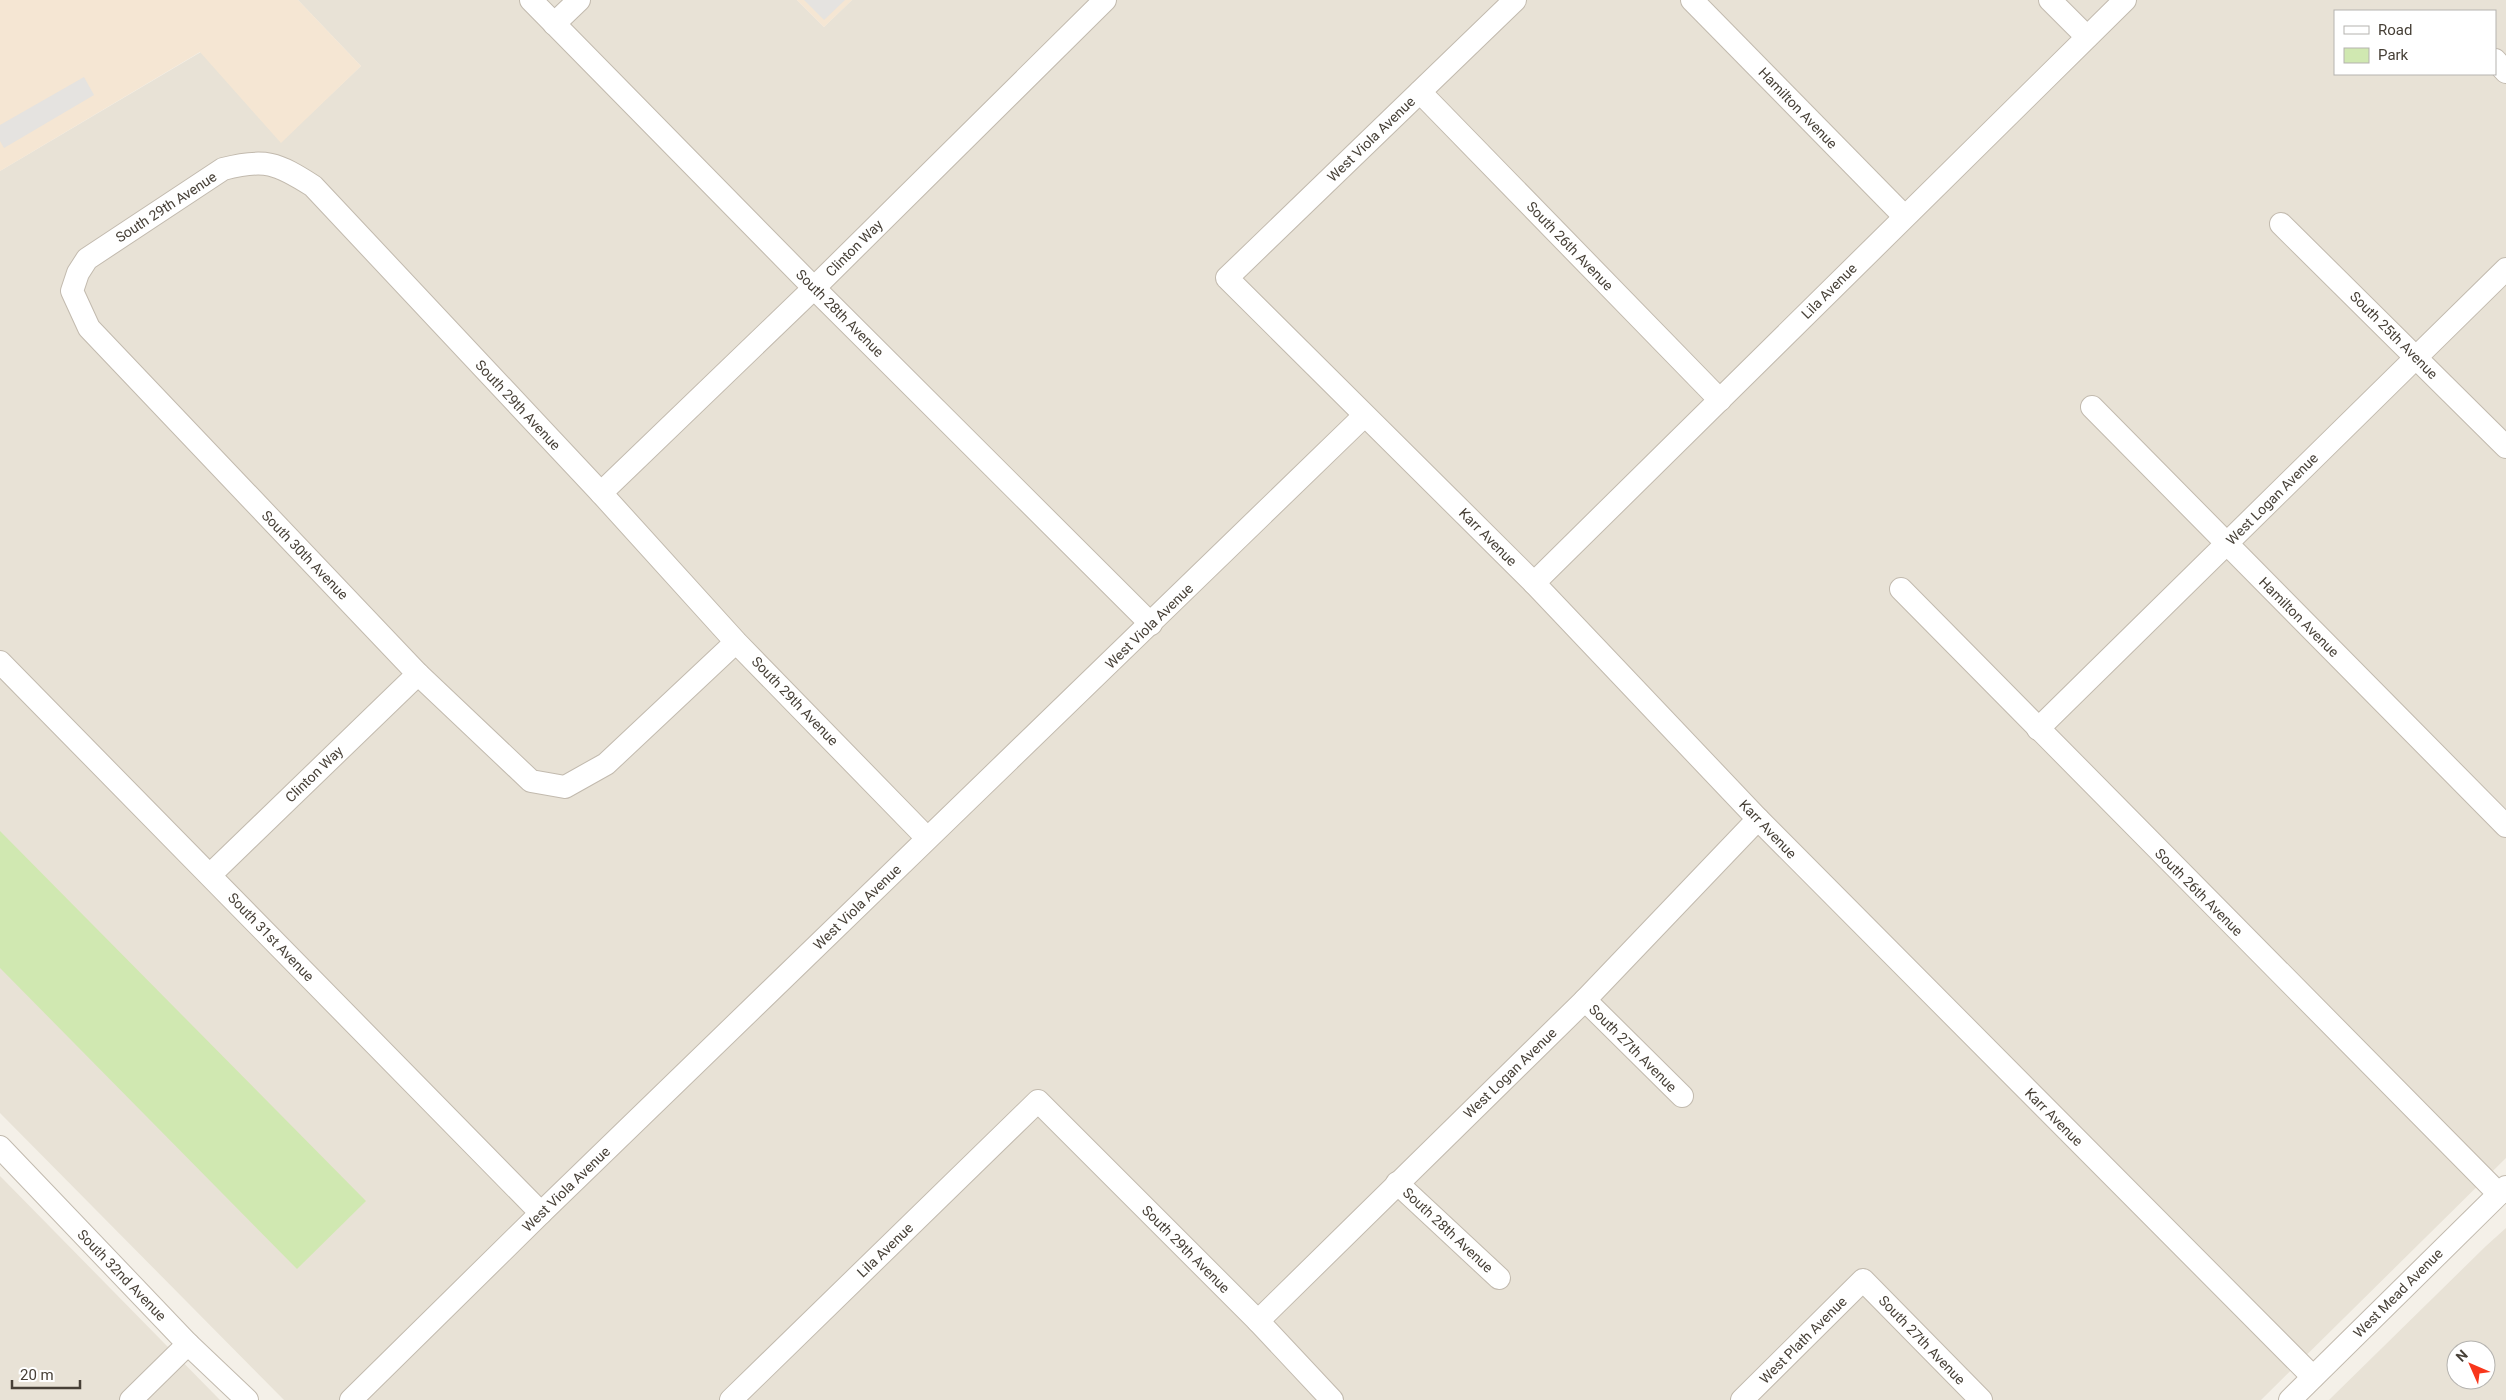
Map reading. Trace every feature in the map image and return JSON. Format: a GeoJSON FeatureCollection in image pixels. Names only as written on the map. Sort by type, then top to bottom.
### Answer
{"type":"FeatureCollection","features":[{"type":"Feature","properties":{"kind":"street","name":"South 28th Avenue"},"geometry":{"type":"LineString","coordinates":[[530,0],[814,288],[1151,624]]}},
{"type":"Feature","properties":{"kind":"street"},"geometry":{"type":"LineString","coordinates":[[554,24],[579,0]]}},
{"type":"Feature","properties":{"kind":"street","name":"Clinton Way"},"geometry":{"type":"LineString","coordinates":[[601,493],[814,288],[1105,0]]}},
{"type":"Feature","properties":{"kind":"street","name":"West Viola Avenue"},"geometry":{"type":"LineString","coordinates":[[1227,278],[1515,0]]}},
{"type":"Feature","properties":{"kind":"street","name":"Hamilton Avenue"},"geometry":{"type":"LineString","coordinates":[[1692,0],[1904,216]]}},
{"type":"Feature","properties":{"kind":"street"},"geometry":{"type":"LineString","coordinates":[[2050,0],[2087,37]]}},
{"type":"Feature","properties":{"kind":"street","name":"Lila Avenue"},"geometry":{"type":"LineString","coordinates":[[1534,583],[2125,0]]}},
{"type":"Feature","properties":{"kind":"street"},"geometry":{"type":"LineString","coordinates":[[2496,61],[2506,72]]}},
{"type":"Feature","properties":{"kind":"street","name":"South 26th Avenue"},"geometry":{"type":"LineString","coordinates":[[1420,92],[1720,400]]}},
{"type":"Feature","properties":{"kind":"street","name":"South 29th Avenue"},"geometry":{"type":"LineString","coordinates":[[72,291],[78,273],[87,259],[223,169],[248,162],[267,163],[283,169],[313,186],[601,493],[736,642],[928,838]]}},
{"type":"Feature","properties":{"kind":"street","name":"South 25th Avenue"},"geometry":{"type":"LineString","coordinates":[[2281,224],[2506,448]]}},
{"type":"Feature","properties":{"kind":"street","name":"West Logan Avenue"},"geometry":{"type":"LineString","coordinates":[[2038,729],[2506,270]]}},
{"type":"Feature","properties":{"kind":"street","name":"Karr Avenue"},"geometry":{"type":"LineString","coordinates":[[1227,278],[1534,583],[1758,819],[2313,1377]]}},
{"type":"Feature","properties":{"kind":"street","name":"South 30th Avenue"},"geometry":{"type":"LineString","coordinates":[[72,291],[89,328],[418,674],[531,781],[566,787],[606,764],[736,642]]}},
{"type":"Feature","properties":{"kind":"street","name":"Hamilton Avenue"},"geometry":{"type":"LineString","coordinates":[[2092,407],[2506,826]]}},
{"type":"Feature","properties":{"kind":"street","name":"West Viola Avenue"},"geometry":{"type":"LineString","coordinates":[[351,1400],[541,1213],[1364,416]]}},
{"type":"Feature","properties":{"kind":"street","name":"South 26th Avenue"},"geometry":{"type":"LineString","coordinates":[[1900,589],[2038,729],[2502,1190]]}},
{"type":"Feature","properties":{"kind":"street","name":"South 31st Avenue"},"geometry":{"type":"LineString","coordinates":[[0,662],[541,1213]]}},
{"type":"Feature","properties":{"kind":"street","name":"Clinton Way"},"geometry":{"type":"LineString","coordinates":[[210,874],[418,674]]}},
{"type":"Feature","properties":{"kind":"street","name":"West Logan Avenue"},"geometry":{"type":"LineString","coordinates":[[1258,1321],[1585,1000],[1758,819]]}},
{"type":"Feature","properties":{"kind":"street","name":"South 27th Avenue"},"geometry":{"type":"LineString","coordinates":[[1585,1000],[1682,1096]]}},
{"type":"Feature","properties":{"kind":"street","name":"Lila Avenue"},"geometry":{"type":"LineString","coordinates":[[731,1400],[1038,1101]]}},
{"type":"Feature","properties":{"kind":"street","name":"South 29th Avenue"},"geometry":{"type":"LineString","coordinates":[[1038,1101],[1258,1321],[1332,1400]]}},
{"type":"Feature","properties":{"kind":"street","name":"South 32nd Avenue"},"geometry":{"type":"LineString","coordinates":[[0,1147],[188,1344],[247,1400]]}},
{"type":"Feature","properties":{"kind":"street","name":"South 28th Avenue"},"geometry":{"type":"LineString","coordinates":[[1398,1183],[1499,1278]]}},
{"type":"Feature","properties":{"kind":"street","name":"West Mead Avenue"},"geometry":{"type":"LineString","coordinates":[[2290,1400],[2502,1190]]}},
{"type":"Feature","properties":{"kind":"street","name":"South 27th Avenue"},"geometry":{"type":"LineString","coordinates":[[1864,1280],[1981,1400]]}},
{"type":"Feature","properties":{"kind":"street","name":"West Plath Avenue"},"geometry":{"type":"LineString","coordinates":[[1742,1400],[1864,1280]]}},
{"type":"Feature","properties":{"kind":"street"},"geometry":{"type":"LineString","coordinates":[[131,1400],[188,1344]]}},
{"type":"Feature","properties":{"kind":"shaded area"},"geometry":{"type":"Polygon","coordinates":[[[0,0],[298,0],[361,66],[281,143],[200,52],[0,171],[0,0]]]}},
{"type":"Feature","properties":{"kind":"shaded area"},"geometry":{"type":"Polygon","coordinates":[[[298,0],[797,0],[824,27],[852,0],[2506,0],[2506,1158],[2261,1400],[284,1400],[0,1113],[0,171],[201,52],[281,142],[361,66],[298,0]]]}},
{"type":"Feature","properties":{"kind":"shaded area"},"geometry":{"type":"Polygon","coordinates":[[[797,0],[852,0],[824,27],[797,0]]]}},
{"type":"Feature","properties":{"kind":"shaded area"},"geometry":{"type":"Polygon","coordinates":[[[804,0],[845,0],[824,20],[804,0]]]}},
{"type":"Feature","properties":{"kind":"shaded area"},"geometry":{"type":"Polygon","coordinates":[[[84,77],[94,95],[4,148],[0,141],[0,125],[84,77]]]}},
{"type":"Feature","properties":{"kind":"shaded area"},"geometry":{"type":"Polygon","coordinates":[[[0,1176],[220,1400],[0,1400],[0,1176]]]}},
{"type":"Feature","properties":{"kind":"shaded area"},"geometry":{"type":"Polygon","coordinates":[[[2506,1228],[2506,1400],[2329,1400],[2486,1246],[2506,1228]]]}},
{"type":"Feature","properties":{"kind":"green space"},"geometry":{"type":"Polygon","coordinates":[[[0,831],[366,1201],[297,1269],[0,968],[0,831]]]}}]}
